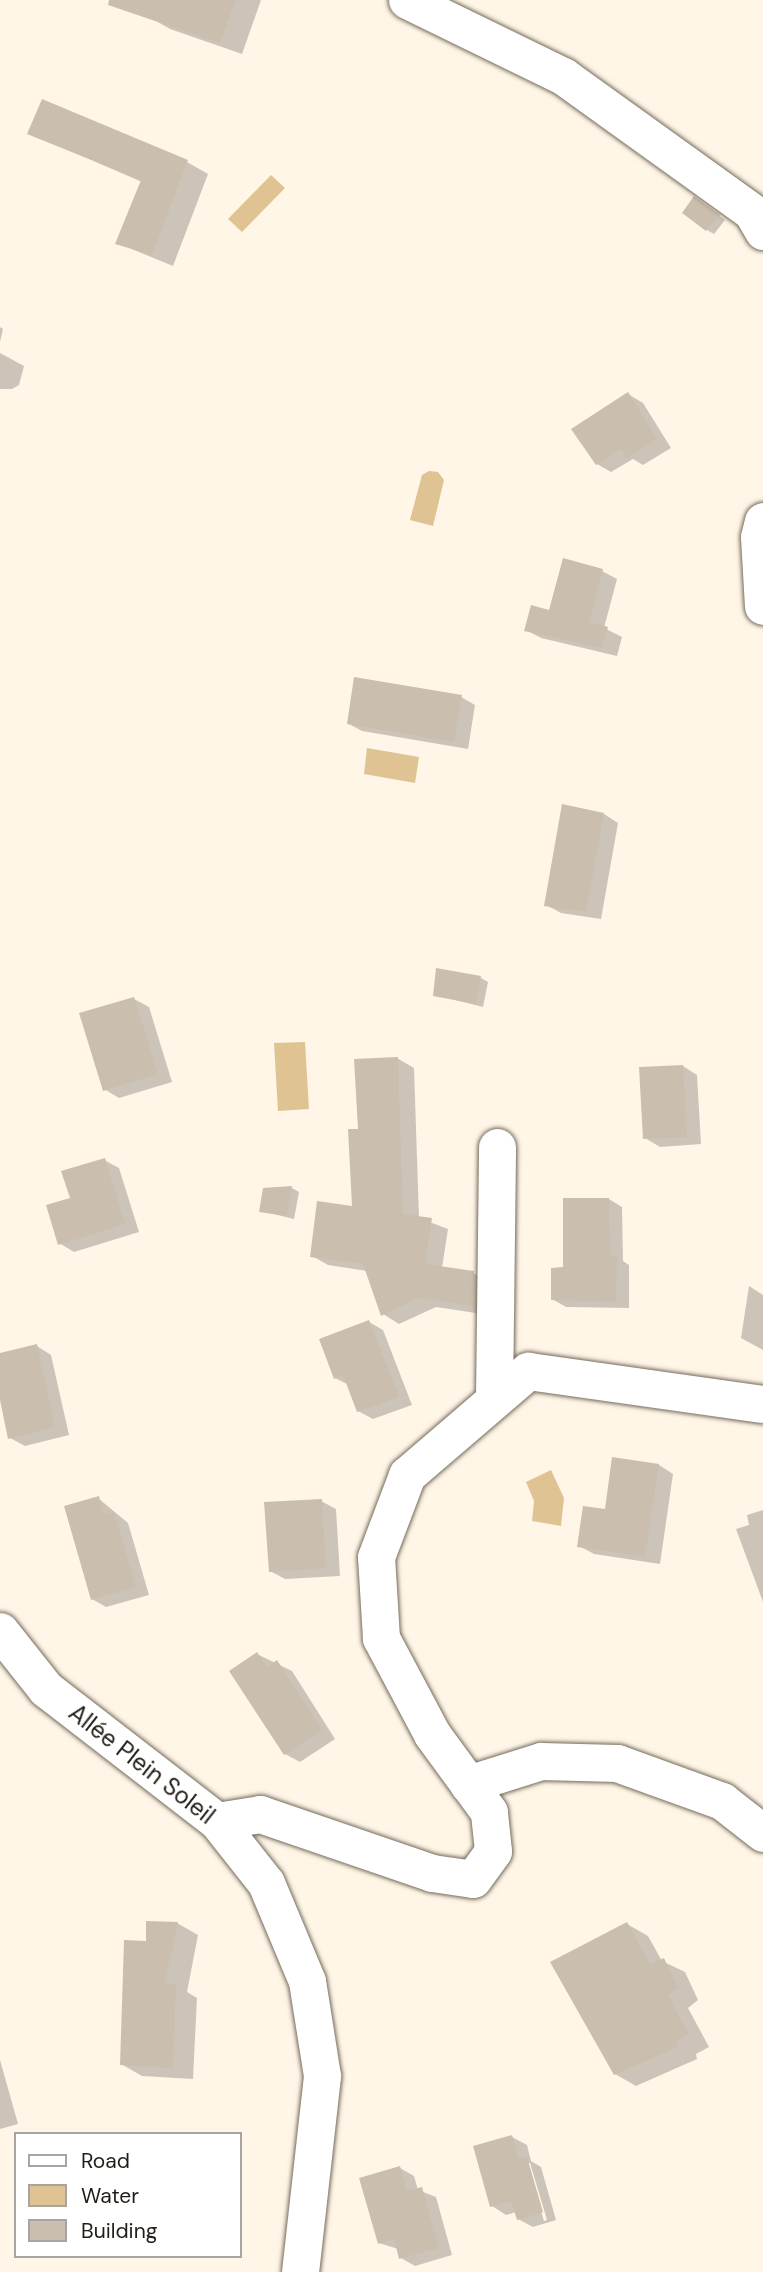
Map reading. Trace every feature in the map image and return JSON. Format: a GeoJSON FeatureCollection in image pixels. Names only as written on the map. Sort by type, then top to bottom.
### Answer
{"type":"FeatureCollection","features":[{"type":"Feature","properties":{"kind":"street"},"geometry":{"type":"LineString","coordinates":[[407,0],[563,76],[752,212],[763,231]]}},
{"type":"Feature","properties":{"kind":"street"},"geometry":{"type":"LineString","coordinates":[[763,521],[759,537],[763,606]]}},
{"type":"Feature","properties":{"kind":"street"},"geometry":{"type":"LineString","coordinates":[[494,1398],[496,1146]]}},
{"type":"Feature","properties":{"kind":"street"},"geometry":{"type":"LineString","coordinates":[[217,1821],[260,1814],[432,1873],[473,1879],[493,1851],[489,1812],[432,1734],[381,1638],[376,1557],[407,1475],[528,1371],[763,1404]]}},
{"type":"Feature","properties":{"kind":"street","name":"Allée Plein Soleil"},"geometry":{"type":"LineString","coordinates":[[0,1631],[46,1689],[217,1821],[265,1882],[307,1980],[321,2076],[300,2272]]}},
{"type":"Feature","properties":{"kind":"street"},"geometry":{"type":"LineString","coordinates":[[468,1784],[541,1761],[617,1763],[722,1801],[763,1833]]}},
{"type":"Feature","properties":{"kind":"water"},"geometry":{"type":"Polygon","coordinates":[[[271,175],[285,188],[242,232],[228,219],[271,175]]]}},
{"type":"Feature","properties":{"kind":"water"},"geometry":{"type":"Polygon","coordinates":[[[429,471],[438,472],[444,480],[433,526],[410,520],[422,475],[429,471]]]}},
{"type":"Feature","properties":{"kind":"water"},"geometry":{"type":"Polygon","coordinates":[[[367,748],[419,757],[415,783],[364,774],[367,748]]]}},
{"type":"Feature","properties":{"kind":"water"},"geometry":{"type":"Polygon","coordinates":[[[305,1042],[309,1109],[278,1111],[274,1043],[305,1042]]]}},
{"type":"Feature","properties":{"kind":"water"},"geometry":{"type":"Polygon","coordinates":[[[551,1470],[564,1498],[561,1526],[532,1521],[534,1501],[526,1482],[551,1470]]]}},
{"type":"Feature","properties":{"kind":"building"},"geometry":{"type":"Polygon","coordinates":[[[109,0],[236,0],[220,43],[108,5],[109,0]]]}},
{"type":"Feature","properties":{"kind":"building"},"geometry":{"type":"Polygon","coordinates":[[[42,99],[188,160],[152,255],[115,244],[141,180],[27,134],[42,99]]]}},
{"type":"Feature","properties":{"kind":"building"},"geometry":{"type":"Polygon","coordinates":[[[694,196],[720,215],[706,231],[682,213],[694,196]]]}},
{"type":"Feature","properties":{"kind":"building"},"geometry":{"type":"Polygon","coordinates":[[[628,392],[657,439],[627,458],[622,449],[596,465],[571,429],[628,392]]]}},
{"type":"Feature","properties":{"kind":"building"},"geometry":{"type":"Polygon","coordinates":[[[563,558],[603,569],[589,622],[608,627],[602,648],[524,631],[531,605],[549,610],[563,558]]]}},
{"type":"Feature","properties":{"kind":"building"},"geometry":{"type":"Polygon","coordinates":[[[354,677],[462,695],[454,742],[347,724],[354,677]]]}},
{"type":"Feature","properties":{"kind":"building"},"geometry":{"type":"Polygon","coordinates":[[[562,804],[604,813],[586,912],[544,906],[562,804]]]}},
{"type":"Feature","properties":{"kind":"building"},"geometry":{"type":"Polygon","coordinates":[[[436,968],[481,976],[476,1004],[433,996],[436,968]]]}},
{"type":"Feature","properties":{"kind":"building"},"geometry":{"type":"Polygon","coordinates":[[[134,997],[158,1074],[103,1091],[79,1013],[134,997]]]}},
{"type":"Feature","properties":{"kind":"building"},"geometry":{"type":"Polygon","coordinates":[[[398,1057],[403,1214],[432,1218],[425,1264],[474,1271],[473,1306],[418,1298],[381,1316],[363,1264],[310,1257],[317,1201],[352,1206],[348,1129],[358,1129],[354,1059],[398,1057]]]}},
{"type":"Feature","properties":{"kind":"building"},"geometry":{"type":"Polygon","coordinates":[[[683,1065],[687,1137],[643,1139],[639,1067],[683,1065]]]}},
{"type":"Feature","properties":{"kind":"building"},"geometry":{"type":"Polygon","coordinates":[[[105,1158],[125,1224],[58,1245],[46,1205],[70,1198],[61,1171],[105,1158]]]}},
{"type":"Feature","properties":{"kind":"building"},"geometry":{"type":"Polygon","coordinates":[[[292,1186],[287,1216],[259,1212],[263,1188],[292,1186]]]}},
{"type":"Feature","properties":{"kind":"building"},"geometry":{"type":"Polygon","coordinates":[[[563,1198],[609,1198],[610,1255],[617,1256],[616,1302],[551,1300],[551,1268],[563,1267],[563,1198]]]}},
{"type":"Feature","properties":{"kind":"building"},"geometry":{"type":"Polygon","coordinates":[[[369,1320],[399,1397],[357,1412],[343,1375],[334,1379],[319,1339],[369,1320]]]}},
{"type":"Feature","properties":{"kind":"building"},"geometry":{"type":"Polygon","coordinates":[[[37,1344],[55,1427],[8,1439],[0,1400],[0,1353],[37,1344]]]}},
{"type":"Feature","properties":{"kind":"building"},"geometry":{"type":"Polygon","coordinates":[[[612,1457],[659,1464],[645,1557],[577,1547],[583,1506],[605,1509],[612,1457]]]}},
{"type":"Feature","properties":{"kind":"building"},"geometry":{"type":"Polygon","coordinates":[[[99,1496],[104,1515],[114,1512],[136,1587],[91,1600],[64,1506],[99,1496]]]}},
{"type":"Feature","properties":{"kind":"building"},"geometry":{"type":"Polygon","coordinates":[[[322,1499],[326,1568],[269,1572],[264,1502],[322,1499]]]}},
{"type":"Feature","properties":{"kind":"building"},"geometry":{"type":"Polygon","coordinates":[[[257,1652],[267,1667],[277,1660],[322,1730],[284,1755],[229,1671],[257,1652]]]}},
{"type":"Feature","properties":{"kind":"building"},"geometry":{"type":"Polygon","coordinates":[[[146,1921],[178,1922],[165,1984],[176,1984],[173,2068],[120,2065],[124,1940],[146,1941],[146,1921]]]}},
{"type":"Feature","properties":{"kind":"building"},"geometry":{"type":"Polygon","coordinates":[[[627,1922],[650,1964],[664,1958],[678,1988],[668,1996],[689,2034],[676,2042],[677,2047],[614,2075],[550,1962],[627,1922]]]}},
{"type":"Feature","properties":{"kind":"building"},"geometry":{"type":"Polygon","coordinates":[[[512,2135],[519,2159],[527,2157],[543,2212],[517,2220],[511,2201],[490,2207],[473,2146],[512,2135]]]}},
{"type":"Feature","properties":{"kind":"building"},"geometry":{"type":"Polygon","coordinates":[[[400,2166],[407,2191],[422,2187],[439,2248],[399,2259],[394,2239],[378,2244],[359,2178],[400,2166]]]}}]}
